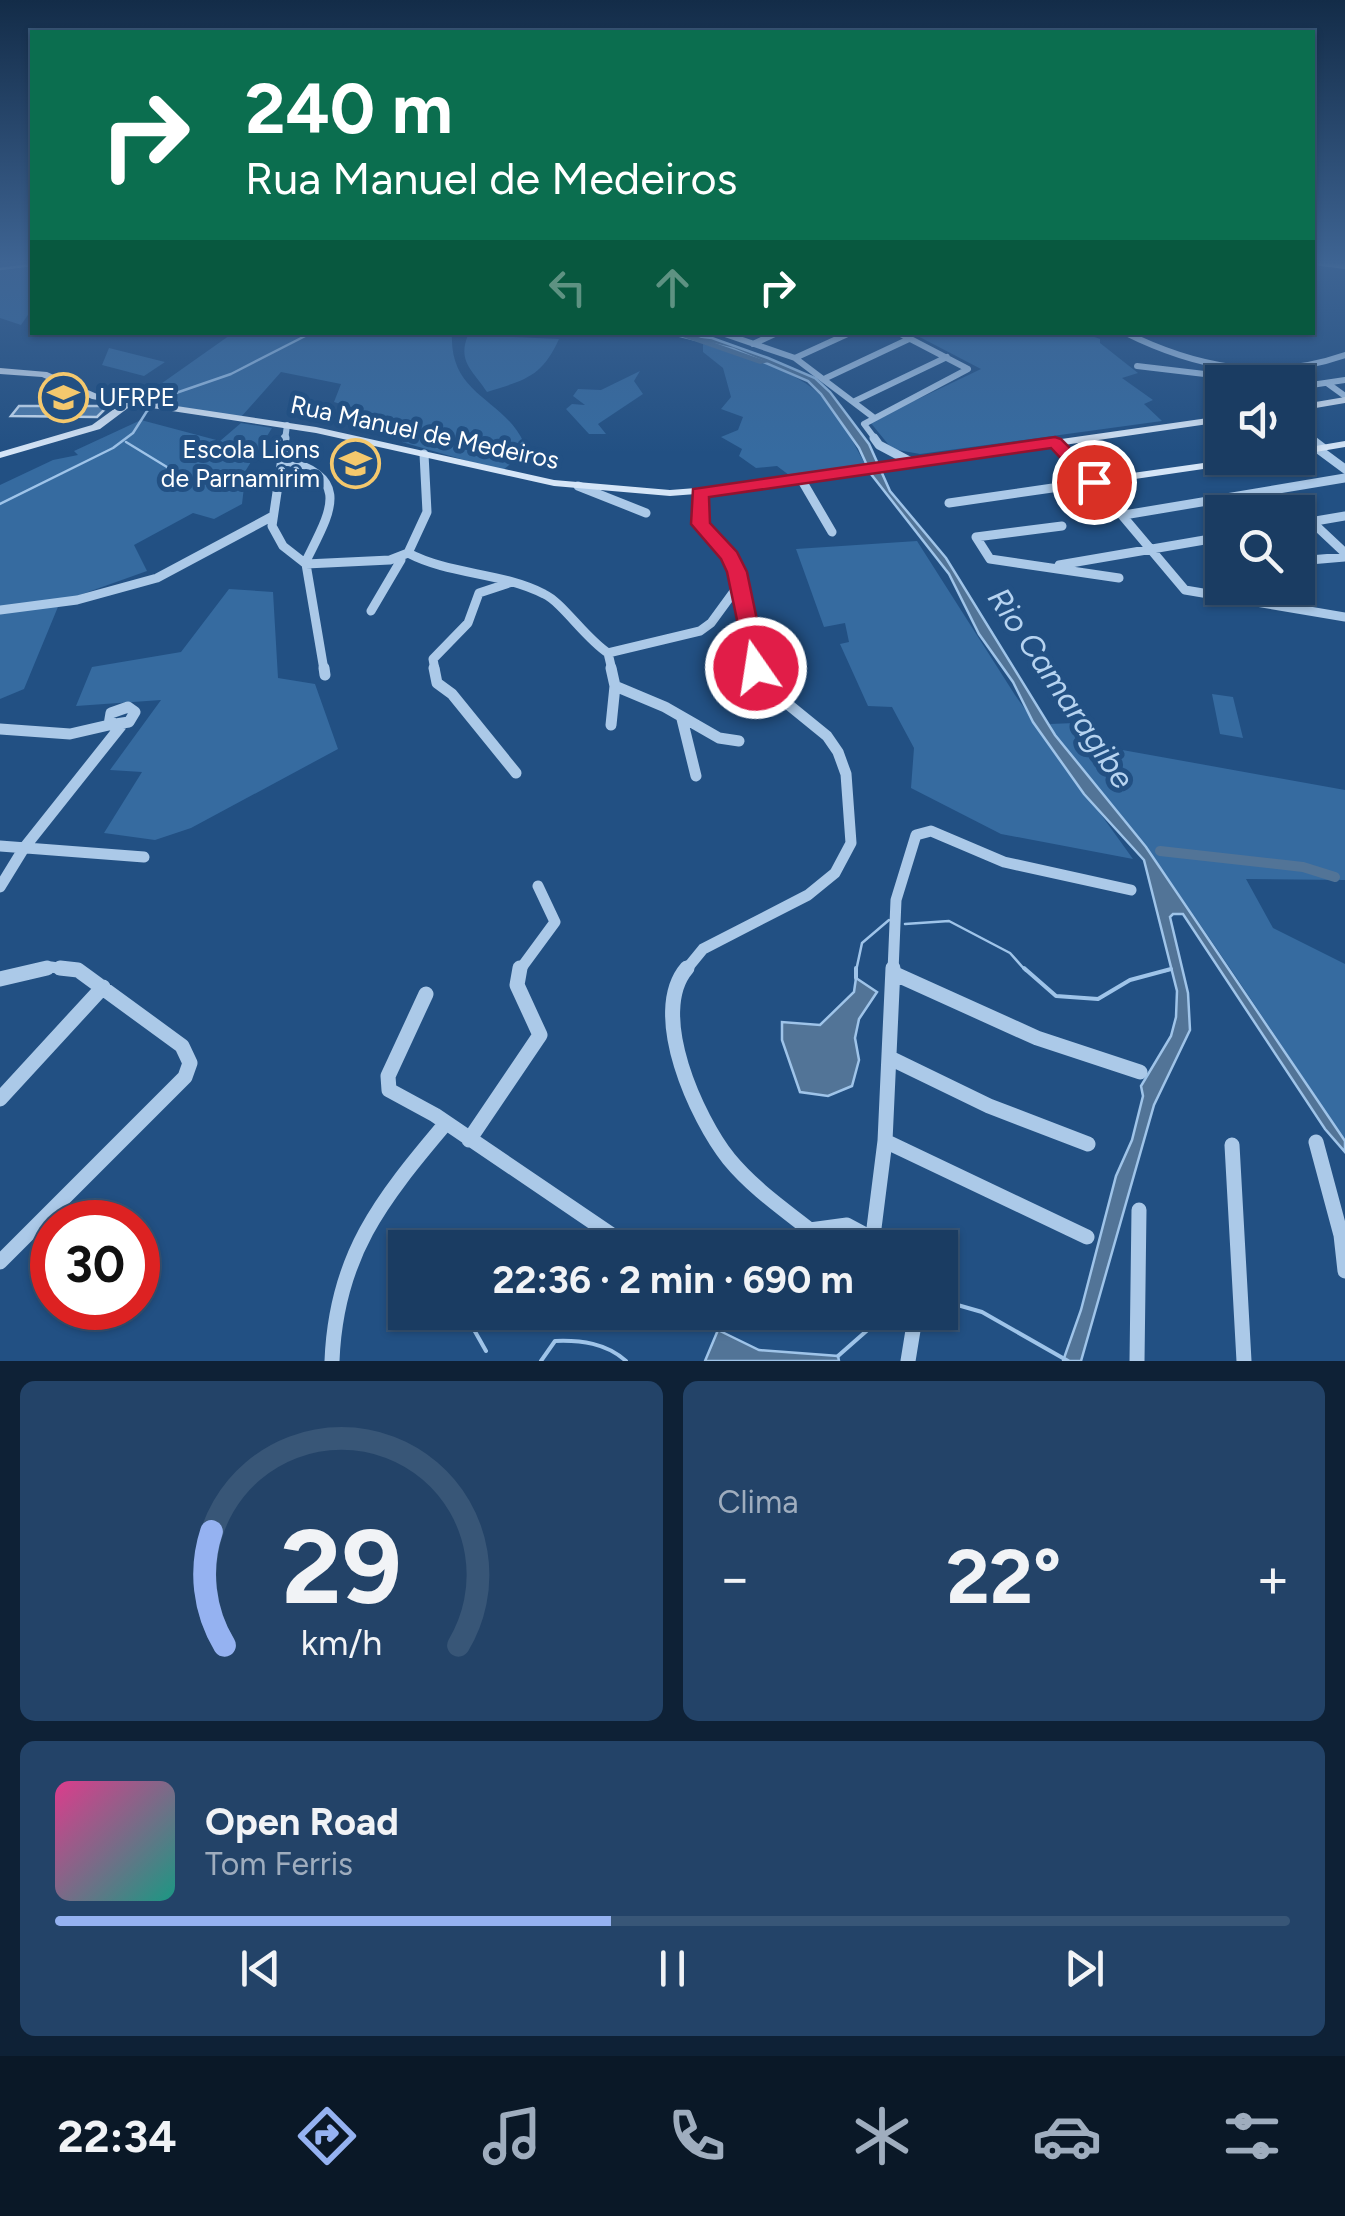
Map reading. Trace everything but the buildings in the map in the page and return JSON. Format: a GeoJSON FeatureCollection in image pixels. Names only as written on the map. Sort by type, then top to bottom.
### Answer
{"type":"FeatureCollection","features":[{"type":"Feature","properties":{"kind":"main road","name":"Rua Manuel de Medeiros"},"geometry":{"type":"LineString","coordinates":[[0,371],[44,374],[95,397],[287,425],[578,486],[700,492],[1205,421]]}},
{"type":"Feature","properties":{"kind":"main road"},"geometry":{"type":"LineString","coordinates":[[1315,404],[1345,397]]}},
{"type":"Feature","properties":{"kind":"main road"},"geometry":{"type":"LineString","coordinates":[[0,455],[96,427],[129,403]]}},
{"type":"Feature","properties":{"kind":"main road"},"geometry":{"type":"LineString","coordinates":[[1055,442],[1094,482],[1205,466]]}},
{"type":"Feature","properties":{"kind":"main road"},"geometry":{"type":"LineString","coordinates":[[1315,449],[1345,444]]}},
{"type":"Feature","properties":{"kind":"street"},"geometry":{"type":"LineString","coordinates":[[726,335],[794,358],[873,416]]}},
{"type":"Feature","properties":{"kind":"street"},"geometry":{"type":"LineString","coordinates":[[752,344],[772,335]]}},
{"type":"Feature","properties":{"kind":"street"},"geometry":{"type":"LineString","coordinates":[[794,358],[845,335]]}},
{"type":"Feature","properties":{"kind":"street"},"geometry":{"type":"LineString","coordinates":[[902,335],[968,369],[864,424],[873,440],[909,464]]}},
{"type":"Feature","properties":{"kind":"street"},"geometry":{"type":"LineString","coordinates":[[1131,335],[1183,359],[1222,365]]}},
{"type":"Feature","properties":{"kind":"street"},"geometry":{"type":"LineString","coordinates":[[826,378],[910,339]]}},
{"type":"Feature","properties":{"kind":"street"},"geometry":{"type":"LineString","coordinates":[[1304,365],[1345,355]]}},
{"type":"Feature","properties":{"kind":"street"},"geometry":{"type":"LineString","coordinates":[[855,401],[947,357]]}},
{"type":"Feature","properties":{"kind":"street"},"geometry":{"type":"LineString","coordinates":[[1137,366],[1205,373]]}},
{"type":"Feature","properties":{"kind":"street"},"geometry":{"type":"LineString","coordinates":[[1315,385],[1345,380]]}},
{"type":"Feature","properties":{"kind":"street"},"geometry":{"type":"LineString","coordinates":[[1328,383],[1345,397]]}},
{"type":"Feature","properties":{"kind":"street"},"geometry":{"type":"LineString","coordinates":[[287,425],[271,517],[276,536],[306,564]]}},
{"type":"Feature","properties":{"kind":"street"},"geometry":{"type":"LineString","coordinates":[[1315,443],[1345,470]]}},
{"type":"Feature","properties":{"kind":"street"},"geometry":{"type":"LineString","coordinates":[[370,611],[427,512],[424,454]]}},
{"type":"Feature","properties":{"kind":"street"},"geometry":{"type":"LineString","coordinates":[[280,459],[310,466],[332,495],[332,507],[306,564],[325,675]]}},
{"type":"Feature","properties":{"kind":"street"},"geometry":{"type":"LineString","coordinates":[[1124,515],[1345,478]]}},
{"type":"Feature","properties":{"kind":"street"},"geometry":{"type":"LineString","coordinates":[[801,479],[832,532]]}},
{"type":"Feature","properties":{"kind":"street"},"geometry":{"type":"LineString","coordinates":[[949,503],[1094,482],[1186,590],[1345,617]]}},
{"type":"Feature","properties":{"kind":"street"},"geometry":{"type":"LineString","coordinates":[[578,486],[646,514]]}},
{"type":"Feature","properties":{"kind":"street"},"geometry":{"type":"LineString","coordinates":[[700,492],[700,524],[730,557],[752,656],[762,679],[824,733],[844,757],[852,835],[848,854],[834,874],[808,892],[722,936],[694,960],[671,990],[670,1028],[693,1099],[722,1154],[759,1190],[810,1230],[834,1224],[853,1230]]}},
{"type":"Feature","properties":{"kind":"street"},"geometry":{"type":"LineString","coordinates":[[1315,521],[1345,516]]}},
{"type":"Feature","properties":{"kind":"street"},"geometry":{"type":"LineString","coordinates":[[0,610],[66,602],[157,578],[271,517]]}},
{"type":"Feature","properties":{"kind":"street"},"geometry":{"type":"LineString","coordinates":[[1315,525],[1344,557]]}},
{"type":"Feature","properties":{"kind":"street"},"geometry":{"type":"LineString","coordinates":[[1062,526],[976,537],[990,559],[1119,578],[1103,556]]}},
{"type":"Feature","properties":{"kind":"street"},"geometry":{"type":"LineString","coordinates":[[1327,536],[1345,534]]}},
{"type":"Feature","properties":{"kind":"street"},"geometry":{"type":"LineString","coordinates":[[1053,566],[1205,540]]}},
{"type":"Feature","properties":{"kind":"street"},"geometry":{"type":"LineString","coordinates":[[306,564],[404,556],[433,566],[475,571],[548,595],[588,640],[608,653],[615,686],[611,725]]}},
{"type":"Feature","properties":{"kind":"street"},"geometry":{"type":"LineString","coordinates":[[1315,560],[1344,557]]}},
{"type":"Feature","properties":{"kind":"street"},"geometry":{"type":"LineString","coordinates":[[512,582],[480,593],[468,623],[433,659],[438,683],[456,698],[516,773]]}},
{"type":"Feature","properties":{"kind":"street"},"geometry":{"type":"LineString","coordinates":[[608,653],[700,631],[712,623],[738,586]]}},
{"type":"Feature","properties":{"kind":"street"},"geometry":{"type":"LineString","coordinates":[[615,686],[719,738],[738,740]]}},
{"type":"Feature","properties":{"kind":"street"},"geometry":{"type":"LineString","coordinates":[[681,716],[696,776]]}},
{"type":"Feature","properties":{"kind":"street"},"geometry":{"type":"LineString","coordinates":[[0,729],[70,734],[115,725],[24,848],[0,887]]}},
{"type":"Feature","properties":{"kind":"street"},"geometry":{"type":"LineString","coordinates":[[873,1230],[885,1141],[896,900],[913,840],[924,831],[1004,862],[1131,890]]}},
{"type":"Feature","properties":{"kind":"street"},"geometry":{"type":"LineString","coordinates":[[0,846],[144,857]]}},
{"type":"Feature","properties":{"kind":"street"},"geometry":{"type":"LineString","coordinates":[[469,1140],[540,1036],[516,991],[514,976],[554,922],[538,886]]}},
{"type":"Feature","properties":{"kind":"street"},"geometry":{"type":"LineString","coordinates":[[0,980],[65,966],[78,970],[182,1046],[190,1056],[188,1070],[0,1262]]}},
{"type":"Feature","properties":{"kind":"street"},"geometry":{"type":"LineString","coordinates":[[893,973],[1037,1038],[1140,1072]]}},
{"type":"Feature","properties":{"kind":"street"},"geometry":{"type":"LineString","coordinates":[[0,1099],[103,987]]}},
{"type":"Feature","properties":{"kind":"street"},"geometry":{"type":"LineString","coordinates":[[426,994],[386,1085],[392,1093],[446,1122],[604,1230]]}},
{"type":"Feature","properties":{"kind":"street"},"geometry":{"type":"LineString","coordinates":[[890,1058],[989,1106],[1088,1144]]}},
{"type":"Feature","properties":{"kind":"street"},"geometry":{"type":"LineString","coordinates":[[332,1361],[333,1321],[348,1267],[391,1194],[446,1122]]}},
{"type":"Feature","properties":{"kind":"street"},"geometry":{"type":"LineString","coordinates":[[885,1141],[1087,1237]]}},
{"type":"Feature","properties":{"kind":"street"},"geometry":{"type":"LineString","coordinates":[[1316,1142],[1340,1235],[1345,1271]]}},
{"type":"Feature","properties":{"kind":"street"},"geometry":{"type":"LineString","coordinates":[[1232,1145],[1244,1361]]}},
{"type":"Feature","properties":{"kind":"street"},"geometry":{"type":"LineString","coordinates":[[1137,1361],[1139,1210]]}},
{"type":"Feature","properties":{"kind":"street"},"geometry":{"type":"LineString","coordinates":[[908,1361],[913,1330]]}},
{"type":"Feature","properties":{"kind":"shaded area"},"geometry":{"type":"Polygon","coordinates":[[[230,335],[452,335],[459,370],[515,428],[524,443],[514,461],[502,471],[402,442],[410,425],[334,402],[341,384],[281,372],[241,417],[138,400],[230,335]]]}},
{"type":"Feature","properties":{"kind":"shaded area"},"geometry":{"type":"Polygon","coordinates":[[[468,335],[559,339],[546,362],[531,375],[487,392],[465,359],[468,335]]]}},
{"type":"Feature","properties":{"kind":"shaded area"},"geometry":{"type":"Polygon","coordinates":[[[676,335],[712,338],[768,358],[815,378],[830,392],[869,444],[890,491],[946,558],[1055,735],[1146,847],[1345,1141],[1345,1152],[1325,1129],[1183,914],[1173,914],[1170,917],[1188,993],[1190,1030],[1154,1105],[1081,1361],[1063,1361],[1081,1310],[1116,1176],[1132,1140],[1143,1096],[1141,1086],[1171,1036],[1176,1017],[1177,991],[1144,860],[1084,794],[1033,722],[1013,682],[979,634],[949,574],[871,474],[859,448],[821,394],[808,381],[733,349],[676,335]]]}},
{"type":"Feature","properties":{"kind":"shaded area"},"geometry":{"type":"Polygon","coordinates":[[[916,335],[1089,335],[1100,339],[1138,373],[1122,378],[1153,400],[1144,404],[1162,421],[920,454],[892,449],[870,422],[981,369],[916,335]]]}},
{"type":"Feature","properties":{"kind":"shaded area"},"geometry":{"type":"Polygon","coordinates":[[[703,344],[764,363],[806,384],[832,409],[865,464],[789,475],[777,466],[756,468],[739,456],[742,449],[721,437],[738,430],[743,417],[721,409],[731,397],[723,368],[703,352],[703,344]]]}},
{"type":"Feature","properties":{"kind":"shaded area"},"geometry":{"type":"Polygon","coordinates":[[[109,348],[165,362],[144,376],[102,365],[109,348]]]}},
{"type":"Feature","properties":{"kind":"shaded area"},"geometry":{"type":"Polygon","coordinates":[[[640,371],[634,381],[643,394],[598,424],[606,434],[589,434],[566,409],[572,404],[585,405],[573,396],[578,389],[601,390],[640,371]]]}},
{"type":"Feature","properties":{"kind":"shaded area"},"geometry":{"type":"Polygon","coordinates":[[[141,420],[220,441],[241,423],[272,428],[246,470],[242,504],[214,519],[193,513],[134,545],[147,571],[60,602],[24,689],[0,699],[0,485],[53,460],[78,455],[74,451],[141,420]]]}},
{"type":"Feature","properties":{"kind":"shaded area"},"geometry":{"type":"Polygon","coordinates":[[[917,541],[1015,695],[1133,859],[1001,834],[911,788],[914,748],[892,707],[868,706],[840,644],[849,642],[845,623],[824,627],[796,549],[917,541]]]}},
{"type":"Feature","properties":{"kind":"shaded area"},"geometry":{"type":"Polygon","coordinates":[[[229,589],[273,592],[278,678],[315,684],[338,749],[191,828],[155,840],[104,833],[142,772],[110,770],[161,700],[76,706],[92,667],[181,652],[229,589]]]}},
{"type":"Feature","properties":{"kind":"shaded area"},"geometry":{"type":"Polygon","coordinates":[[[1212,694],[1233,697],[1243,738],[1220,734],[1212,694]]]}},
{"type":"Feature","properties":{"kind":"shaded area"},"geometry":{"type":"Polygon","coordinates":[[[1075,723],[1089,744],[1345,790],[1345,880],[1246,879],[1273,928],[1345,964],[1345,1141],[1137,835],[1081,772],[1050,724],[1075,723]]]}},
{"type":"Feature","properties":{"kind":"shaded area"},"geometry":{"type":"Polygon","coordinates":[[[856,978],[877,992],[859,1019],[855,1038],[859,1060],[852,1086],[828,1096],[800,1092],[782,1040],[782,1022],[820,1025],[854,992],[856,978]]]}},
{"type":"Feature","properties":{"kind":"shaded area"},"geometry":{"type":"Polygon","coordinates":[[[718,1330],[759,1350],[838,1356],[839,1361],[705,1361],[718,1330]]]}},
{"type":"Feature","properties":{"kind":"waterway"},"geometry":{"type":"LineString","coordinates":[[0,504],[113,448],[133,433],[147,411],[173,394],[231,374],[307,335]]}},
{"type":"Feature","properties":{"kind":"waterway","name":"Rio Camaragibe"},"geometry":{"type":"LineString","coordinates":[[682,335],[764,362]]}},
{"type":"Feature","properties":{"kind":"waterway"},"geometry":{"type":"LineString","coordinates":[[126,442],[180,475]]}},
{"type":"Feature","properties":{"kind":"waterway"},"geometry":{"type":"LineString","coordinates":[[1160,851],[1303,867],[1335,877]]}},
{"type":"Feature","properties":{"kind":"waterway"},"geometry":{"type":"LineString","coordinates":[[856,971],[862,943],[889,920]]}},
{"type":"Feature","properties":{"kind":"waterway"},"geometry":{"type":"LineString","coordinates":[[905,924],[949,921],[1010,953],[1026,971]]}},
{"type":"Feature","properties":{"kind":"waterway"},"geometry":{"type":"LineString","coordinates":[[1024,968],[1056,996],[1098,999],[1130,980],[1171,969],[1165,971]]}},
{"type":"Feature","properties":{"kind":"waterway"},"geometry":{"type":"LineString","coordinates":[[856,971],[856,978]]}},
{"type":"Feature","properties":{"kind":"waterway"},"geometry":{"type":"LineString","coordinates":[[958,1305],[982,1312],[1068,1361]]}},
{"type":"Feature","properties":{"kind":"waterway"},"geometry":{"type":"LineString","coordinates":[[474,1330],[486,1351]]}},
{"type":"Feature","properties":{"kind":"waterway"},"geometry":{"type":"LineString","coordinates":[[838,1356],[868,1330]]}},
{"type":"Feature","properties":{"kind":"waterway"},"geometry":{"type":"LineString","coordinates":[[541,1361],[555,1341],[602,1346],[626,1361]]}},
{"type":"Feature","properties":{"kind":"place","name":"UFRPE"},"geometry":{"type":"Point","coordinates":[64,397]}},
{"type":"Feature","properties":{"kind":"place","name":"Escola Lions de Parnamirim"},"geometry":{"type":"Point","coordinates":[355,463]}},
{"type":"Feature","properties":{"kind":"route"},"geometry":{"type":"LineString","coordinates":[[756,668],[737,572],[730,557],[700,524],[700,492],[1055,442],[1094,482]]}}]}
